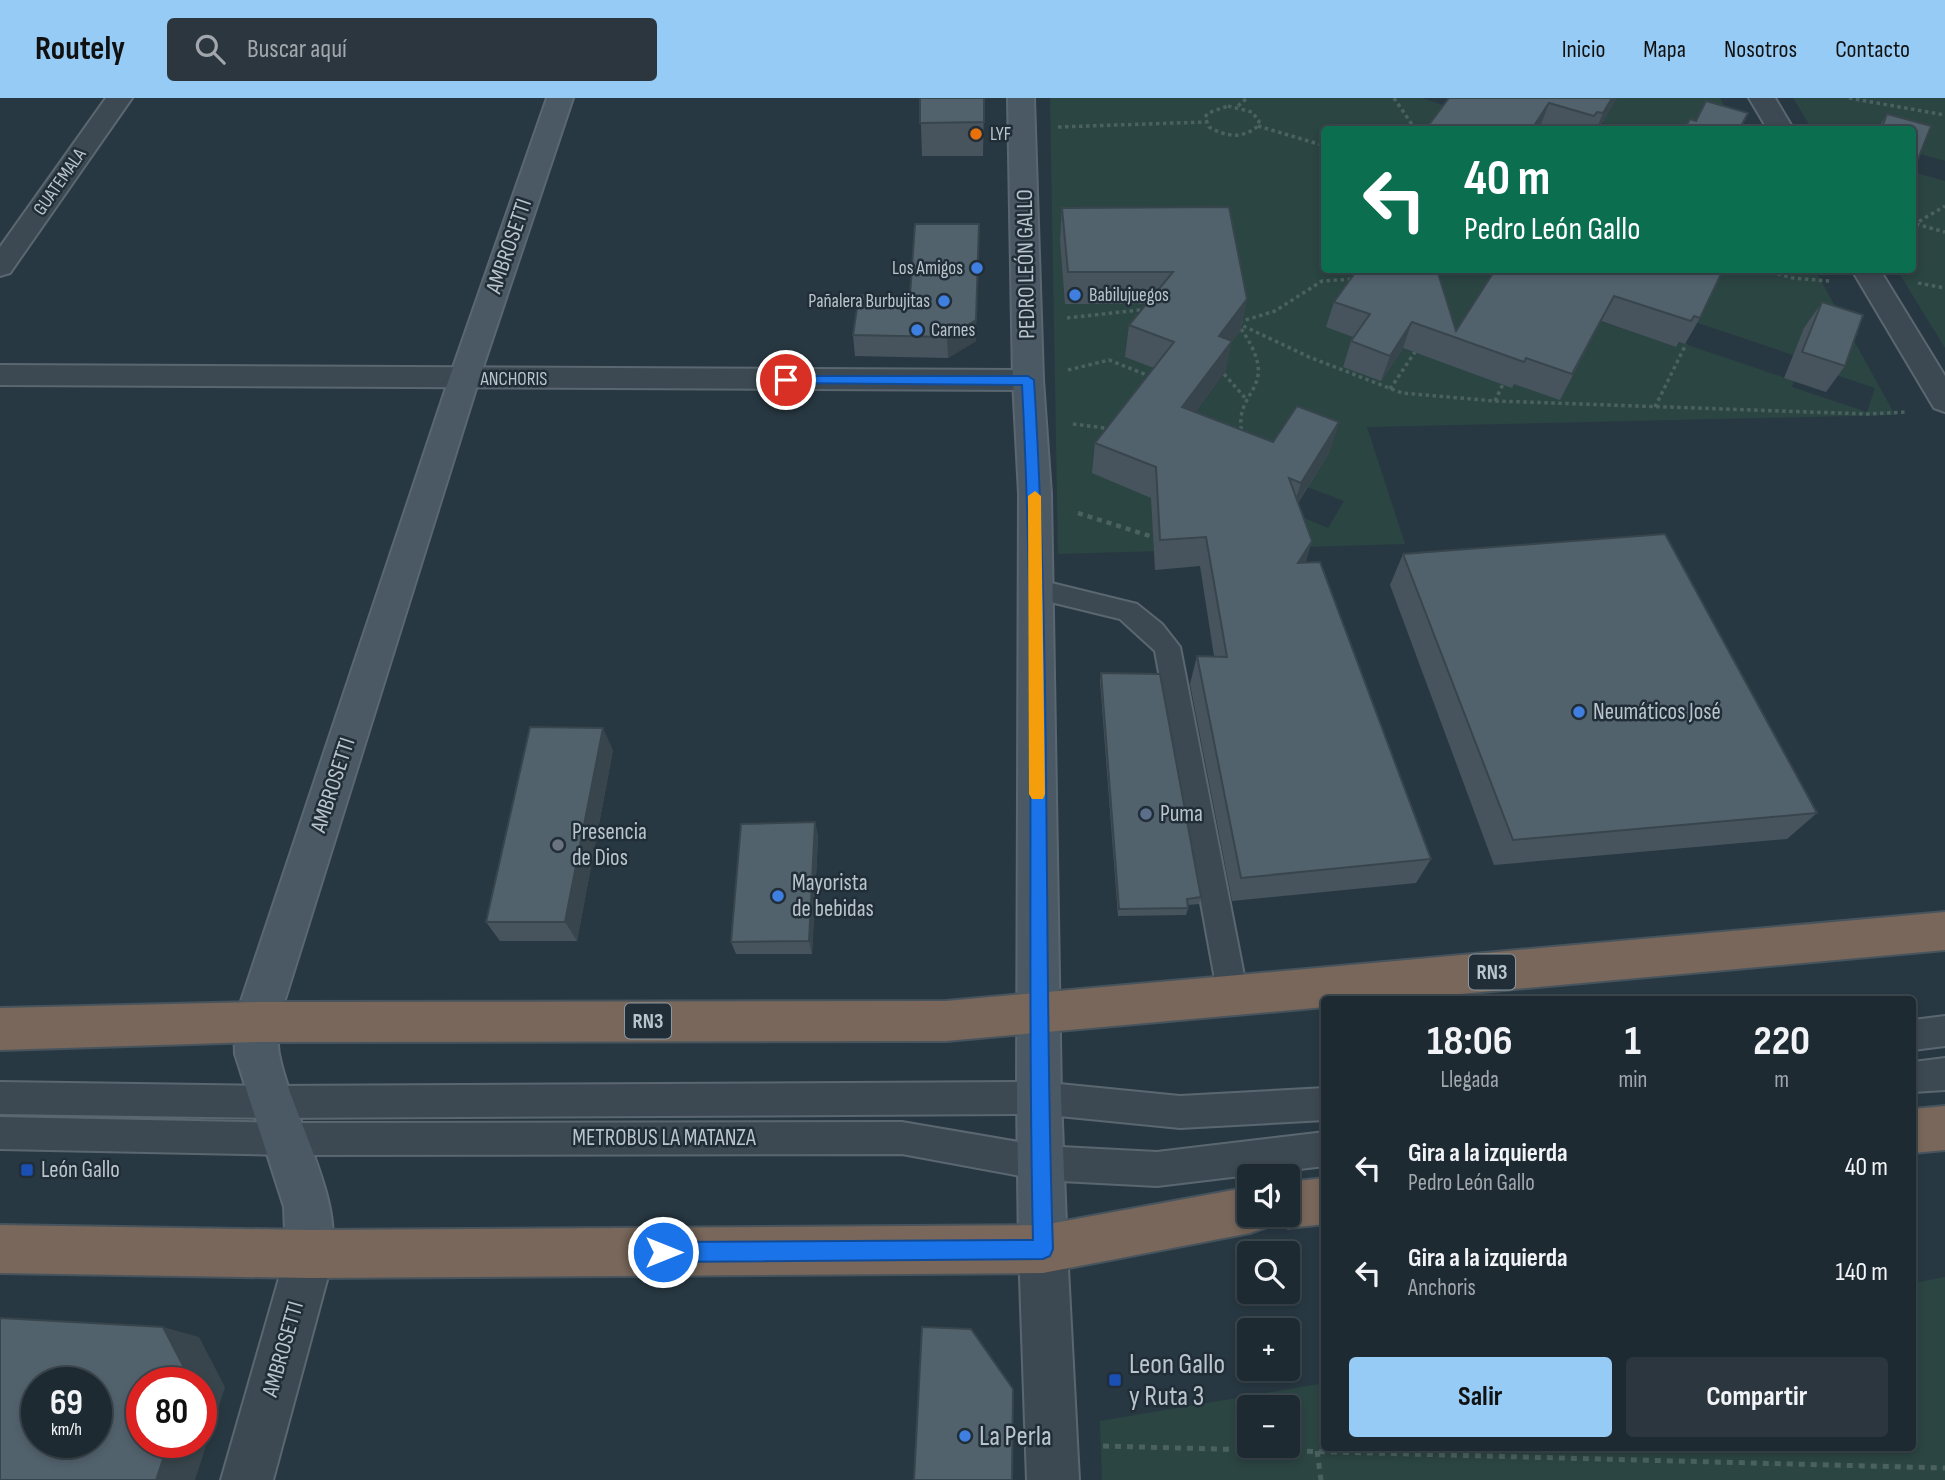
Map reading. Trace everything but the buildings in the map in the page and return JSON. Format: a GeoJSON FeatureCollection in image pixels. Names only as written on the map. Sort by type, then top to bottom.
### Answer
{"type":"FeatureCollection","features":[{"type":"Feature","properties":{"kind":"highway","name":"RN3"},"geometry":{"type":"LineString","coordinates":[[0,1029],[256,1022],[946,1021],[1945,931]]}},
{"type":"Feature","properties":{"kind":"highway"},"geometry":{"type":"LineString","coordinates":[[1916,1131],[1945,1128]]}},
{"type":"Feature","properties":{"kind":"highway"},"geometry":{"type":"LineString","coordinates":[[1300,1204],[1321,1201]]}},
{"type":"Feature","properties":{"kind":"highway"},"geometry":{"type":"LineString","coordinates":[[0,1250],[310,1254],[1043,1249],[1237,1212]]}},
{"type":"Feature","properties":{"kind":"street","name":"GUATEMALA"},"geometry":{"type":"LineString","coordinates":[[0,267],[119,98]]}},
{"type":"Feature","properties":{"kind":"street","name":"AMBROSETTI"},"geometry":{"type":"LineString","coordinates":[[247,1480],[310,1254],[307,1207],[257,1054],[256,1022],[464,379],[560,98]]}},
{"type":"Feature","properties":{"kind":"street"},"geometry":{"type":"LineString","coordinates":[[1762,98],[1779,126]]}},
{"type":"Feature","properties":{"kind":"street","name":"PEDRO LEÓN GALLO"},"geometry":{"type":"LineString","coordinates":[[1022,113],[1028,380],[1035,494],[1039,1098],[1052,1463]]}},
{"type":"Feature","properties":{"kind":"street"},"geometry":{"type":"LineString","coordinates":[[1868,273],[1937,398]]}},
{"type":"Feature","properties":{"kind":"street","name":"ANCHORIS"},"geometry":{"type":"LineString","coordinates":[[0,375],[1028,380]]}},
{"type":"Feature","properties":{"kind":"lane"},"geometry":{"type":"LineString","coordinates":[[1035,589],[1128,611],[1153,631],[1167,647],[1233,996]]}},
{"type":"Feature","properties":{"kind":"lane"},"geometry":{"type":"LineString","coordinates":[[1916,1035],[1945,1031]]}},
{"type":"Feature","properties":{"kind":"lane"},"geometry":{"type":"LineString","coordinates":[[1916,1077],[1945,1074]]}},
{"type":"Feature","properties":{"kind":"lane","name":"METROBUS LA MATANZA"},"geometry":{"type":"LineString","coordinates":[[0,1098],[279,1121],[902,1138],[1042,1163],[1157,1169],[1321,1149]]}},
{"type":"Feature","properties":{"kind":"lane","name":"METROBUS LA MATANZA"},"geometry":{"type":"LineString","coordinates":[[0,1133],[279,1121],[1039,1098],[1180,1112],[1321,1104]]}},
{"type":"Feature","properties":{"kind":"path"},"geometry":{"type":"LineString","coordinates":[[1238,106],[1247,98]]}},
{"type":"Feature","properties":{"kind":"path"},"geometry":{"type":"LineString","coordinates":[[1394,98],[1411,126]]}},
{"type":"Feature","properties":{"kind":"path"},"geometry":{"type":"LineString","coordinates":[[1849,98],[1945,115]]}},
{"type":"Feature","properties":{"kind":"path"},"geometry":{"type":"LineString","coordinates":[[1022,113],[1206,122],[1215,131],[1232,135],[1249,133],[1258,126],[1259,121],[1252,112],[1238,106],[1213,109],[1208,113],[1206,122]]}},
{"type":"Feature","properties":{"kind":"path"},"geometry":{"type":"LineString","coordinates":[[1258,126],[1321,145]]}},
{"type":"Feature","properties":{"kind":"path"},"geometry":{"type":"LineString","coordinates":[[1916,223],[1945,206]]}},
{"type":"Feature","properties":{"kind":"path"},"geometry":{"type":"LineString","coordinates":[[1916,225],[1945,232]]}},
{"type":"Feature","properties":{"kind":"path"},"geometry":{"type":"LineString","coordinates":[[1237,323],[1258,320],[1276,313],[1323,280],[1364,280]]}},
{"type":"Feature","properties":{"kind":"path"},"geometry":{"type":"LineString","coordinates":[[1027,324],[1110,311],[1157,308]]}},
{"type":"Feature","properties":{"kind":"path"},"geometry":{"type":"LineString","coordinates":[[1226,318],[1309,357],[1402,393],[1495,401],[1867,414],[1937,398]]}},
{"type":"Feature","properties":{"kind":"path"},"geometry":{"type":"LineString","coordinates":[[1237,323],[1250,340],[1259,365],[1259,379],[1247,400],[1240,428],[1244,437]]}},
{"type":"Feature","properties":{"kind":"path"},"geometry":{"type":"LineString","coordinates":[[1655,407],[1686,344]]}},
{"type":"Feature","properties":{"kind":"path"},"geometry":{"type":"LineString","coordinates":[[1390,389],[1415,352]]}},
{"type":"Feature","properties":{"kind":"path"},"geometry":{"type":"LineString","coordinates":[[1028,380],[1109,360],[1163,381]]}},
{"type":"Feature","properties":{"kind":"path"},"geometry":{"type":"LineString","coordinates":[[1224,374],[1247,400]]}},
{"type":"Feature","properties":{"kind":"path"},"geometry":{"type":"LineString","coordinates":[[1495,401],[1503,384]]}},
{"type":"Feature","properties":{"kind":"path"},"geometry":{"type":"LineString","coordinates":[[1030,424],[1088,425],[1124,432]]}},
{"type":"Feature","properties":{"kind":"path"},"geometry":{"type":"LineString","coordinates":[[1035,494],[1094,520],[1167,539]]}},
{"type":"Feature","properties":{"kind":"path"},"geometry":{"type":"LineString","coordinates":[[1317,1451],[1321,1480]]}},
{"type":"Feature","properties":{"kind":"path"},"geometry":{"type":"LineString","coordinates":[[1052,1463],[1317,1451],[1945,1468]]}},
{"type":"Feature","properties":{"kind":"green space"},"geometry":{"type":"Polygon","coordinates":[[[1050,98],[1422,98],[1452,108],[1438,126],[1321,126],[1321,273],[1500,273],[1491,351],[1388,314],[1403,348],[1512,387],[1567,310],[1676,347],[1679,342],[1794,381],[1792,387],[1867,412],[1875,388],[1833,374],[1844,342],[1805,328],[1793,355],[1695,322],[1719,273],[1817,273],[1895,415],[1367,427],[1405,544],[1058,554],[1050,98]],[[1126,356],[1169,373],[1092,473],[1290,512],[1328,528],[1344,501],[1177,438],[1225,373],[1126,356]]]}},
{"type":"Feature","properties":{"kind":"green space"},"geometry":{"type":"Polygon","coordinates":[[[1617,98],[1720,98],[1736,126],[1611,126],[1602,123],[1617,98]]]}},
{"type":"Feature","properties":{"kind":"green space"},"geometry":{"type":"Polygon","coordinates":[[[1793,98],[1945,98],[1945,161],[1916,153],[1916,126],[1810,126],[1793,98]]]}},
{"type":"Feature","properties":{"kind":"green space"},"geometry":{"type":"Polygon","coordinates":[[[1916,173],[1945,181],[1945,348],[1899,273],[1916,273],[1916,173]]]}},
{"type":"Feature","properties":{"kind":"green space"},"geometry":{"type":"Polygon","coordinates":[[[1945,1277],[1945,1480],[1102,1480],[1100,1421],[1237,1398],[1237,1458],[1300,1458],[1300,1395],[1254,1395],[1321,1384],[1321,1451],[1916,1451],[1916,1282],[1945,1277]]]}},
{"type":"Feature","properties":{"kind":"slow traffic"},"geometry":{"type":"LineString","coordinates":[[1035,496],[1037,794]]}},
{"type":"Feature","properties":{"kind":"place","name":"LYF"},"geometry":{"type":"Point","coordinates":[976,134]}},
{"type":"Feature","properties":{"kind":"place","name":"Los Amigos"},"geometry":{"type":"Point","coordinates":[977,268]}},
{"type":"Feature","properties":{"kind":"place","name":"Babilujuegos"},"geometry":{"type":"Point","coordinates":[1075,295]}},
{"type":"Feature","properties":{"kind":"place","name":"Pañalera Burbujitas"},"geometry":{"type":"Point","coordinates":[944,301]}},
{"type":"Feature","properties":{"kind":"place","name":"Carnes"},"geometry":{"type":"Point","coordinates":[917,330]}},
{"type":"Feature","properties":{"kind":"place","name":"Neumáticos José"},"geometry":{"type":"Point","coordinates":[1579,712]}},
{"type":"Feature","properties":{"kind":"place","name":"Puma"},"geometry":{"type":"Point","coordinates":[1146,814]}},
{"type":"Feature","properties":{"kind":"place","name":"Presencia de Dios"},"geometry":{"type":"Point","coordinates":[558,845]}},
{"type":"Feature","properties":{"kind":"place","name":"Mayorista de bebidas"},"geometry":{"type":"Point","coordinates":[778,896]}},
{"type":"Feature","properties":{"kind":"place","name":"León Gallo"},"geometry":{"type":"Point","coordinates":[27,1170]}},
{"type":"Feature","properties":{"kind":"place","name":"Leon Gallo y Ruta 3"},"geometry":{"type":"Point","coordinates":[1115,1380]}},
{"type":"Feature","properties":{"kind":"place","name":"La Perla"},"geometry":{"type":"Point","coordinates":[965,1436]}},
{"type":"Feature","properties":{"kind":"route"},"geometry":{"type":"LineString","coordinates":[[663,1252],[1043,1249],[1039,1098],[1035,494],[1028,380],[786,380]]}}]}
